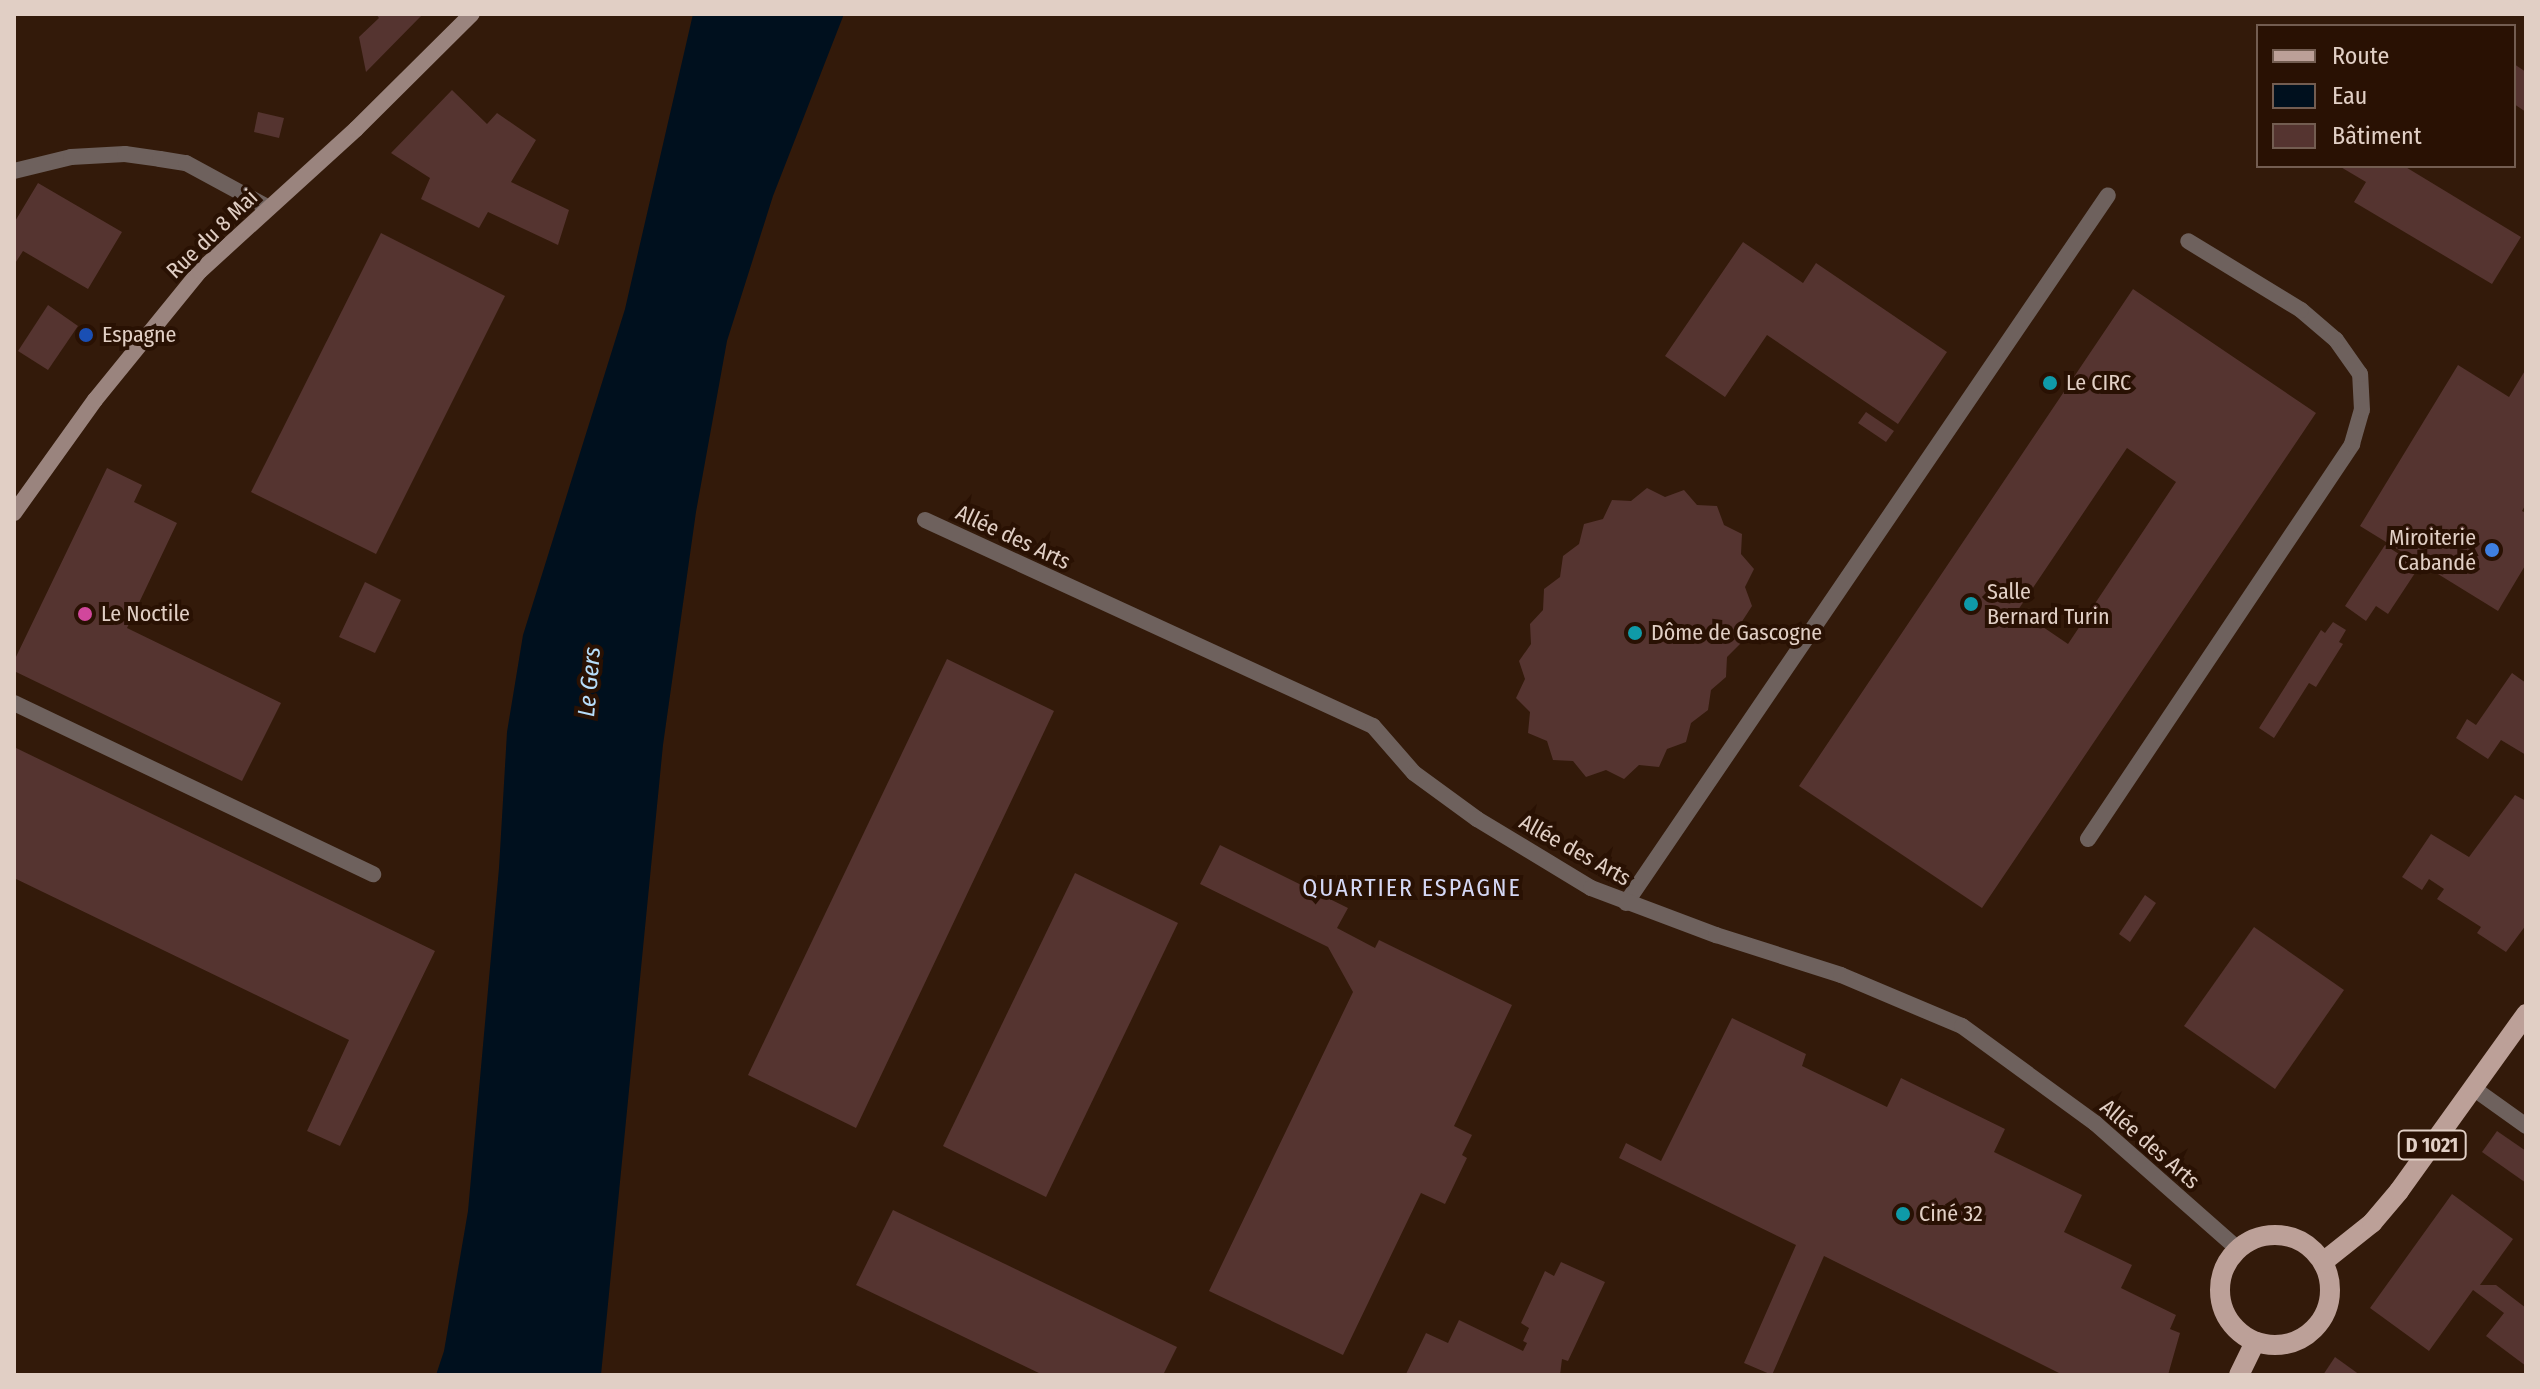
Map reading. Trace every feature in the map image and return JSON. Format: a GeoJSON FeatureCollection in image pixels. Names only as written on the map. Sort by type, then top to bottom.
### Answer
{"type":"FeatureCollection","features":[{"type":"Feature","properties":{"kind":"main road","name":"D 1021"},"geometry":{"type":"LineString","coordinates":[[2323,1262],[2372,1223],[2526,1014]]}},
{"type":"Feature","properties":{"kind":"main road"},"geometry":{"type":"LineString","coordinates":[[2283,1234],[2299,1240],[2323,1262],[2330,1295],[2317,1326],[2288,1344],[2271,1346],[2255,1342],[2238,1332],[2226,1317],[2220,1300],[2219,1281],[2226,1263],[2237,1248],[2251,1239],[2283,1234]]}},
{"type":"Feature","properties":{"kind":"main road"},"geometry":{"type":"LineString","coordinates":[[2239,1375],[2255,1342]]}},
{"type":"Feature","properties":{"kind":"street","name":"Rue du 8 Mai"},"geometry":{"type":"LineString","coordinates":[[14,513],[95,400],[200,271],[444,45],[472,14]]}},
{"type":"Feature","properties":{"kind":"street"},"geometry":{"type":"LineString","coordinates":[[14,171],[71,157],[125,154],[160,159],[186,163],[269,208]]}},
{"type":"Feature","properties":{"kind":"street"},"geometry":{"type":"LineString","coordinates":[[1626,903],[2108,195]]}},
{"type":"Feature","properties":{"kind":"street"},"geometry":{"type":"LineString","coordinates":[[2088,839],[2352,444],[2362,410],[2360,374],[2336,340],[2301,310],[2188,241]]}},
{"type":"Feature","properties":{"kind":"street","name":"Allée des Arts"},"geometry":{"type":"LineString","coordinates":[[925,520],[1373,726],[1414,773],[1477,819],[1591,888],[1626,903],[1841,975],[1962,1026],[2095,1123],[2237,1248]]}},
{"type":"Feature","properties":{"kind":"street"},"geometry":{"type":"LineString","coordinates":[[14,703],[373,874]]}},
{"type":"Feature","properties":{"kind":"street"},"geometry":{"type":"LineString","coordinates":[[2473,1088],[2526,1126]]}},
{"type":"Feature","properties":{"kind":"water","name":"Le Gers"},"geometry":{"type":"Polygon","coordinates":[[[693,14],[844,14],[773,196],[727,341],[696,512],[663,745],[601,1375],[436,1375],[444,1351],[468,1211],[499,868],[507,732],[523,635],[625,309],[693,14]]]}},
{"type":"Feature","properties":{"kind":"building"},"geometry":{"type":"Polygon","coordinates":[[[376,14],[423,14],[366,72],[359,37],[379,18],[376,14]]]}},
{"type":"Feature","properties":{"kind":"building"},"geometry":{"type":"Polygon","coordinates":[[[2516,65],[2526,72],[2526,112],[2516,105],[2516,65]]]}},
{"type":"Feature","properties":{"kind":"building"},"geometry":{"type":"Polygon","coordinates":[[[452,90],[487,124],[497,113],[536,140],[511,182],[569,210],[558,245],[488,212],[479,228],[421,199],[430,178],[391,153],[452,90]]]}},
{"type":"Feature","properties":{"kind":"building"},"geometry":{"type":"Polygon","coordinates":[[[258,112],[284,118],[279,138],[254,132],[258,112]]]}},
{"type":"Feature","properties":{"kind":"building"},"geometry":{"type":"Polygon","coordinates":[[[2342,168],[2407,168],[2521,237],[2492,284],[2354,202],[2366,182],[2342,168]]]}},
{"type":"Feature","properties":{"kind":"building"},"geometry":{"type":"Polygon","coordinates":[[[38,183],[122,232],[88,289],[23,251],[14,265],[14,223],[38,183]]]}},
{"type":"Feature","properties":{"kind":"building"},"geometry":{"type":"Polygon","coordinates":[[[381,233],[505,296],[376,554],[251,492],[381,233]]]}},
{"type":"Feature","properties":{"kind":"building"},"geometry":{"type":"Polygon","coordinates":[[[1743,242],[1803,283],[1816,263],[1947,352],[1898,424],[1767,335],[1725,397],[1665,356],[1743,242]]]}},
{"type":"Feature","properties":{"kind":"building","name":"Salle Bernard Turin"},"geometry":{"type":"Polygon","coordinates":[[[2133,289],[2316,413],[1982,908],[1799,786],[2133,289]],[[2127,448],[2018,610],[2068,644],[2176,482],[2127,448]]]}},
{"type":"Feature","properties":{"kind":"building"},"geometry":{"type":"Polygon","coordinates":[[[48,305],[78,326],[48,370],[18,351],[48,305]]]}},
{"type":"Feature","properties":{"kind":"building"},"geometry":{"type":"Polygon","coordinates":[[[2458,365],[2509,397],[2526,369],[2526,504],[2522,511],[2526,513],[2526,564],[2498,611],[2360,526],[2458,365]]]}},
{"type":"Feature","properties":{"kind":"building"},"geometry":{"type":"Polygon","coordinates":[[[1866,412],[1894,431],[1886,442],[1858,423],[1866,412]]]}},
{"type":"Feature","properties":{"kind":"building","name":"Le Noctile"},"geometry":{"type":"Polygon","coordinates":[[[107,468],[142,485],[134,502],[177,523],[127,628],[281,703],[242,781],[14,671],[14,661],[107,468]]]}},
{"type":"Feature","properties":{"kind":"building","name":"Dôme de Gascogne"},"geometry":{"type":"Polygon","coordinates":[[[1647,488],[1665,497],[1684,490],[1697,505],[1717,506],[1724,525],[1742,534],[1741,554],[1754,569],[1745,587],[1752,606],[1741,623],[1741,643],[1727,657],[1726,677],[1711,690],[1708,710],[1691,723],[1686,742],[1667,749],[1659,767],[1639,765],[1624,779],[1606,770],[1586,777],[1573,761],[1553,760],[1547,741],[1528,733],[1530,712],[1516,698],[1525,679],[1519,661],[1531,644],[1530,624],[1543,610],[1544,589],[1560,577],[1563,556],[1579,544],[1584,524],[1603,519],[1612,500],[1631,501],[1647,488]]]}},
{"type":"Feature","properties":{"kind":"building"},"geometry":{"type":"Polygon","coordinates":[[[2385,545],[2419,567],[2388,614],[2376,606],[2366,621],[2345,606],[2385,545]]]}},
{"type":"Feature","properties":{"kind":"building"},"geometry":{"type":"Polygon","coordinates":[[[365,582],[401,600],[375,653],[339,637],[365,582]]]}},
{"type":"Feature","properties":{"kind":"building"},"geometry":{"type":"Polygon","coordinates":[[[2333,622],[2346,630],[2339,642],[2343,644],[2316,687],[2309,683],[2274,738],[2259,728],[2321,630],[2325,633],[2333,622]]]}},
{"type":"Feature","properties":{"kind":"building"},"geometry":{"type":"Polygon","coordinates":[[[947,659],[1054,711],[856,1128],[748,1075],[947,659]]]}},
{"type":"Feature","properties":{"kind":"building"},"geometry":{"type":"Polygon","coordinates":[[[2512,673],[2526,683],[2526,755],[2501,740],[2488,759],[2456,738],[2467,719],[2476,725],[2512,673]]]}},
{"type":"Feature","properties":{"kind":"building"},"geometry":{"type":"Polygon","coordinates":[[[14,747],[435,951],[340,1146],[307,1131],[349,1040],[14,878],[14,747]]]}},
{"type":"Feature","properties":{"kind":"building"},"geometry":{"type":"Polygon","coordinates":[[[2515,795],[2526,801],[2526,925],[2506,952],[2477,933],[2481,927],[2437,899],[2444,889],[2429,879],[2422,890],[2402,877],[2431,834],[2469,857],[2515,795]]]}},
{"type":"Feature","properties":{"kind":"building"},"geometry":{"type":"Polygon","coordinates":[[[1220,845],[1348,908],[1337,928],[1375,948],[1379,940],[1512,1005],[1454,1126],[1472,1135],[1462,1155],[1467,1158],[1445,1204],[1421,1193],[1343,1355],[1209,1291],[1353,992],[1328,947],[1200,884],[1220,845]]]}},
{"type":"Feature","properties":{"kind":"building"},"geometry":{"type":"Polygon","coordinates":[[[1075,873],[1178,923],[1046,1197],[943,1146],[1075,873]]]}},
{"type":"Feature","properties":{"kind":"building"},"geometry":{"type":"Polygon","coordinates":[[[2145,895],[2156,903],[2130,942],[2119,934],[2145,895]]]}},
{"type":"Feature","properties":{"kind":"building"},"geometry":{"type":"Polygon","coordinates":[[[2254,927],[2344,990],[2275,1089],[2184,1026],[2254,927]]]}},
{"type":"Feature","properties":{"kind":"building","name":"Ciné 32"},"geometry":{"type":"Polygon","coordinates":[[[1732,1018],[1806,1054],[1802,1066],[1887,1107],[1901,1078],[2005,1129],[1994,1152],[2082,1195],[2064,1232],[2132,1265],[2121,1288],[2176,1315],[2170,1329],[2180,1333],[2168,1375],[2063,1375],[1824,1256],[1772,1375],[1744,1363],[1796,1245],[1619,1158],[1626,1143],[1661,1161],[1732,1018]]]}},
{"type":"Feature","properties":{"kind":"building"},"geometry":{"type":"Polygon","coordinates":[[[2497,1131],[2526,1151],[2526,1183],[2482,1152],[2497,1131]]]}},
{"type":"Feature","properties":{"kind":"building"},"geometry":{"type":"Polygon","coordinates":[[[2452,1194],[2513,1239],[2480,1285],[2496,1285],[2526,1308],[2526,1366],[2486,1336],[2504,1313],[2473,1290],[2429,1351],[2370,1308],[2452,1194]]]}},
{"type":"Feature","properties":{"kind":"building"},"geometry":{"type":"Polygon","coordinates":[[[893,1210],[1177,1347],[1163,1375],[1043,1375],[856,1285],[893,1210]]]}},
{"type":"Feature","properties":{"kind":"building"},"geometry":{"type":"Polygon","coordinates":[[[1561,1262],[1605,1282],[1568,1361],[1562,1359],[1560,1375],[1406,1374],[1426,1333],[1448,1343],[1459,1320],[1523,1351],[1527,1343],[1523,1341],[1529,1328],[1521,1323],[1545,1271],[1554,1276],[1561,1262]]]}},
{"type":"Feature","properties":{"kind":"building"},"geometry":{"type":"Polygon","coordinates":[[[2335,1357],[2360,1375],[2323,1375],[2335,1357]]]}},
{"type":"Feature","properties":{"kind":"place","name":"Espagne"},"geometry":{"type":"Point","coordinates":[86,335]}},
{"type":"Feature","properties":{"kind":"place","name":"Le CIRC"},"geometry":{"type":"Point","coordinates":[2050,383]}},
{"type":"Feature","properties":{"kind":"place","name":"Miroiterie Cabandé"},"geometry":{"type":"Point","coordinates":[2492,550]}},
{"type":"Feature","properties":{"kind":"place","name":"Salle Bernard Turin"},"geometry":{"type":"Point","coordinates":[1971,604]}},
{"type":"Feature","properties":{"kind":"place","name":"Le Noctile"},"geometry":{"type":"Point","coordinates":[85,614]}},
{"type":"Feature","properties":{"kind":"place","name":"Dôme de Gascogne"},"geometry":{"type":"Point","coordinates":[1635,633]}},
{"type":"Feature","properties":{"kind":"place","name":"Ciné 32"},"geometry":{"type":"Point","coordinates":[1903,1214]}},
{"type":"Feature","properties":{"kind":"district","name":"QUARTIER ESPAGNE"},"geometry":{"type":"Point","coordinates":[1412,889]}}]}
